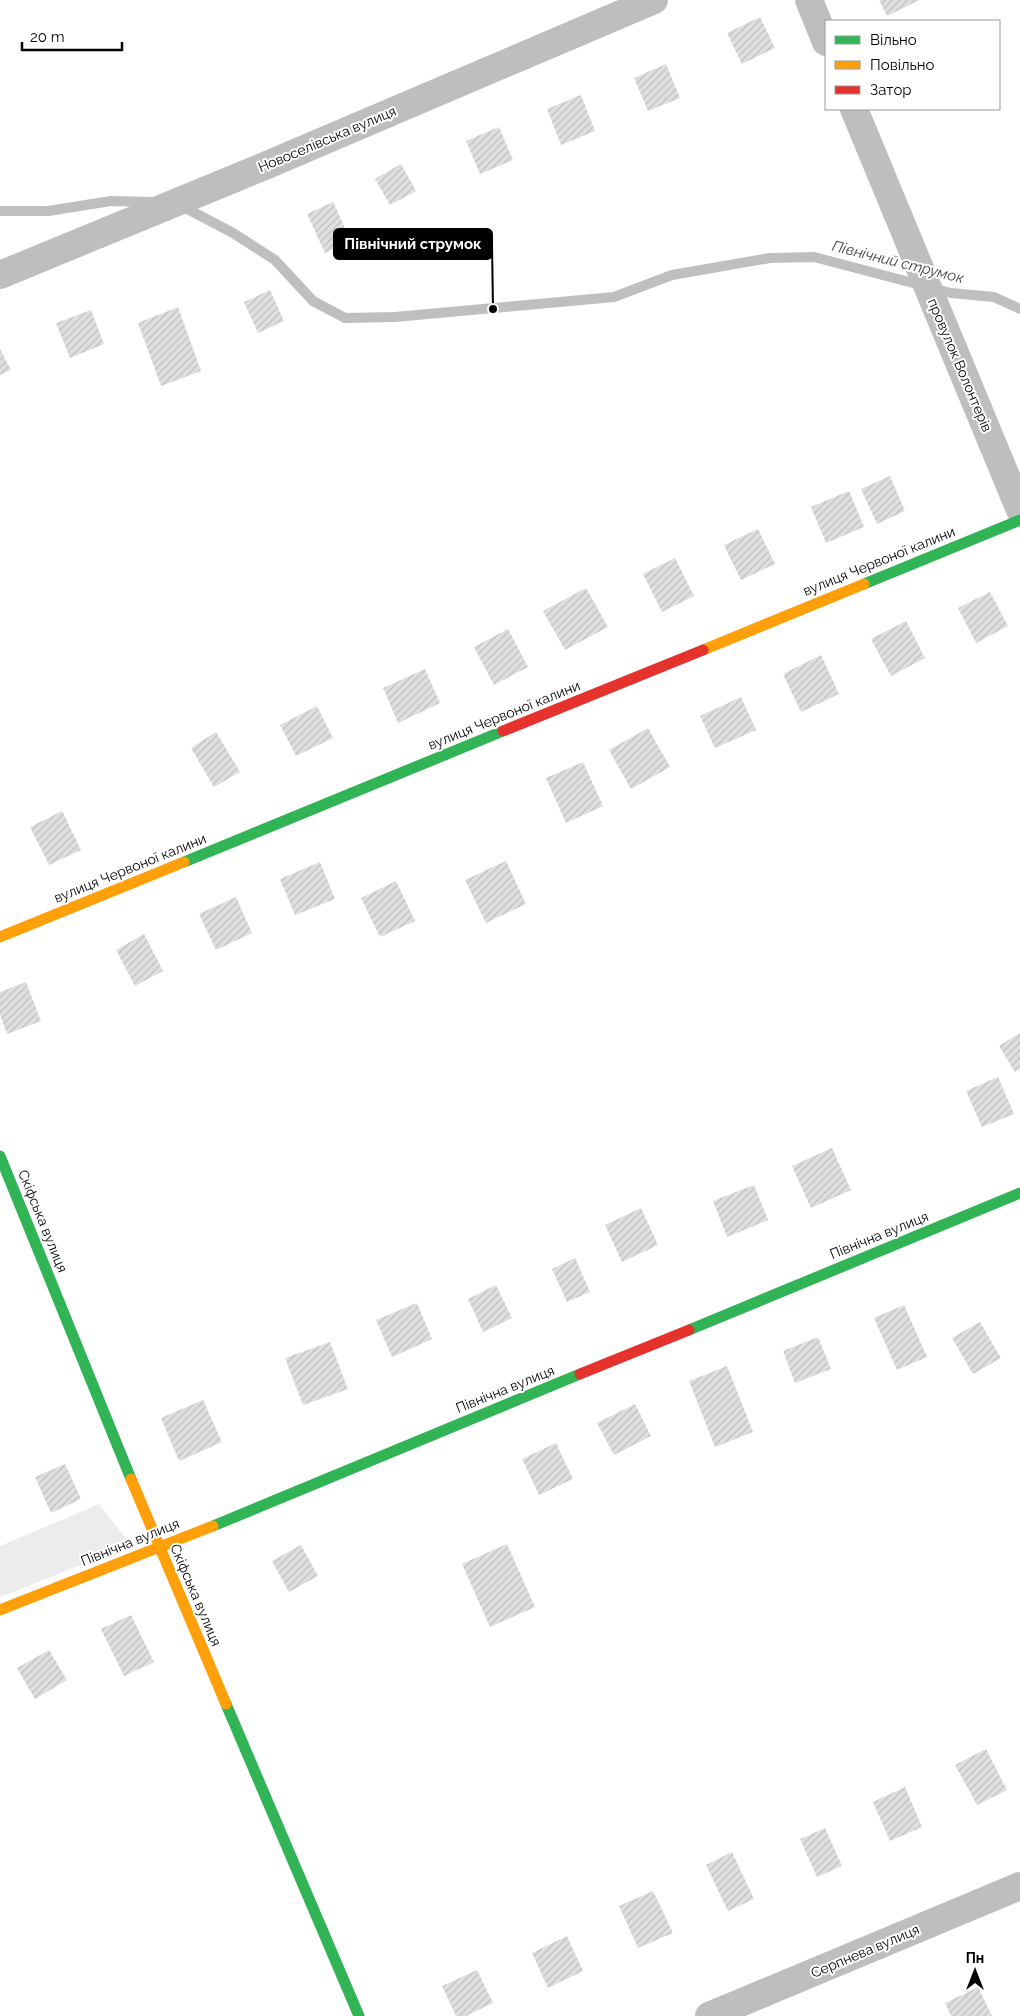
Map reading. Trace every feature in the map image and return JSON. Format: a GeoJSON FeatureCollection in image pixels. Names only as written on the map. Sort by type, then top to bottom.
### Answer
{"type":"FeatureCollection","features":[{"type":"Feature","properties":{"kind":"street","name":"Новоселівська вулиця"},"geometry":{"type":"LineString","coordinates":[[0,275],[267,165],[654,0]]}},
{"type":"Feature","properties":{"kind":"street"},"geometry":{"type":"LineString","coordinates":[[809,0],[825,40]]}},
{"type":"Feature","properties":{"kind":"street","name":"провулок Волонтерів"},"geometry":{"type":"LineString","coordinates":[[854,110],[1020,510]]}},
{"type":"Feature","properties":{"kind":"street","name":"вулиця Червоної калини"},"geometry":{"type":"LineString","coordinates":[[0,937],[1020,520]]}},
{"type":"Feature","properties":{"kind":"street","name":"Скіфська вулиця"},"geometry":{"type":"LineString","coordinates":[[0,1156],[159,1548],[359,2016]]}},
{"type":"Feature","properties":{"kind":"street","name":"Північна вулиця"},"geometry":{"type":"LineString","coordinates":[[0,1610],[159,1548],[1020,1193]]}},
{"type":"Feature","properties":{"kind":"street","name":"Серпнева вулиця"},"geometry":{"type":"LineString","coordinates":[[709,2016],[1020,1886]]}},
{"type":"Feature","properties":{"kind":"shaded area"},"geometry":{"type":"Polygon","coordinates":[[[99,1504],[131,1545],[0,1597],[0,1546],[99,1504]]]}},
{"type":"Feature","properties":{"kind":"building"},"geometry":{"type":"Polygon","coordinates":[[[879,0],[919,0],[887,16],[879,0]]]}},
{"type":"Feature","properties":{"kind":"building"},"geometry":{"type":"Polygon","coordinates":[[[760,17],[775,48],[742,64],[727,33],[760,17]]]}},
{"type":"Feature","properties":{"kind":"building"},"geometry":{"type":"Polygon","coordinates":[[[666,64],[680,98],[648,111],[634,78],[666,64]]]}},
{"type":"Feature","properties":{"kind":"building"},"geometry":{"type":"Polygon","coordinates":[[[581,95],[595,131],[561,145],[547,109],[581,95]]]}},
{"type":"Feature","properties":{"kind":"building"},"geometry":{"type":"Polygon","coordinates":[[[499,127],[513,160],[480,174],[466,141],[499,127]]]}},
{"type":"Feature","properties":{"kind":"building"},"geometry":{"type":"Polygon","coordinates":[[[401,164],[416,191],[390,205],[375,179],[401,164]]]}},
{"type":"Feature","properties":{"kind":"building"},"geometry":{"type":"Polygon","coordinates":[[[333,202],[351,241],[325,253],[307,214],[333,202]]]}},
{"type":"Feature","properties":{"kind":"building"},"geometry":{"type":"Polygon","coordinates":[[[270,290],[284,321],[258,333],[244,302],[270,290]]]}},
{"type":"Feature","properties":{"kind":"building"},"geometry":{"type":"Polygon","coordinates":[[[178,307],[201,371],[161,386],[138,323],[178,307]]]}},
{"type":"Feature","properties":{"kind":"building"},"geometry":{"type":"Polygon","coordinates":[[[91,310],[104,344],[70,358],[56,323],[91,310]]]}},
{"type":"Feature","properties":{"kind":"building"},"geometry":{"type":"Polygon","coordinates":[[[0,349],[11,370],[0,375],[0,349]]]}},
{"type":"Feature","properties":{"kind":"building"},"geometry":{"type":"Polygon","coordinates":[[[890,476],[905,511],[877,524],[861,489],[890,476]]]}},
{"type":"Feature","properties":{"kind":"building"},"geometry":{"type":"Polygon","coordinates":[[[849,491],[864,527],[826,543],[811,507],[849,491]]]}},
{"type":"Feature","properties":{"kind":"building"},"geometry":{"type":"Polygon","coordinates":[[[758,529],[775,564],[741,580],[724,545],[758,529]]]}},
{"type":"Feature","properties":{"kind":"building"},"geometry":{"type":"Polygon","coordinates":[[[675,558],[694,596],[662,612],[643,574],[675,558]]]}},
{"type":"Feature","properties":{"kind":"building"},"geometry":{"type":"Polygon","coordinates":[[[586,588],[608,627],[565,650],[543,611],[586,588]]]}},
{"type":"Feature","properties":{"kind":"building"},"geometry":{"type":"Polygon","coordinates":[[[990,592],[1008,626],[976,643],[958,608],[990,592]]]}},
{"type":"Feature","properties":{"kind":"building"},"geometry":{"type":"Polygon","coordinates":[[[906,621],[925,658],[891,676],[871,639],[906,621]]]}},
{"type":"Feature","properties":{"kind":"building"},"geometry":{"type":"Polygon","coordinates":[[[508,629],[528,667],[494,685],[474,647],[508,629]]]}},
{"type":"Feature","properties":{"kind":"building"},"geometry":{"type":"Polygon","coordinates":[[[821,655],[839,694],[801,712],[783,674],[821,655]]]}},
{"type":"Feature","properties":{"kind":"building"},"geometry":{"type":"Polygon","coordinates":[[[425,669],[440,703],[398,723],[383,688],[425,669]]]}},
{"type":"Feature","properties":{"kind":"building"},"geometry":{"type":"Polygon","coordinates":[[[741,697],[756,730],[715,748],[700,716],[741,697]]]}},
{"type":"Feature","properties":{"kind":"building"},"geometry":{"type":"Polygon","coordinates":[[[317,706],[333,738],[296,756],[280,725],[317,706]]]}},
{"type":"Feature","properties":{"kind":"building"},"geometry":{"type":"Polygon","coordinates":[[[648,728],[670,767],[631,789],[609,750],[648,728]]]}},
{"type":"Feature","properties":{"kind":"building"},"geometry":{"type":"Polygon","coordinates":[[[216,732],[240,772],[214,787],[191,748],[216,732]]]}},
{"type":"Feature","properties":{"kind":"building"},"geometry":{"type":"Polygon","coordinates":[[[583,762],[603,806],[566,823],[546,778],[583,762]]]}},
{"type":"Feature","properties":{"kind":"building"},"geometry":{"type":"Polygon","coordinates":[[[62,811],[81,850],[49,865],[30,827],[62,811]]]}},
{"type":"Feature","properties":{"kind":"building"},"geometry":{"type":"Polygon","coordinates":[[[506,861],[526,904],[486,923],[465,880],[506,861]]]}},
{"type":"Feature","properties":{"kind":"building"},"geometry":{"type":"Polygon","coordinates":[[[320,862],[335,899],[295,915],[280,879],[320,862]]]}},
{"type":"Feature","properties":{"kind":"building"},"geometry":{"type":"Polygon","coordinates":[[[396,881],[415,921],[380,937],[361,898],[396,881]]]}},
{"type":"Feature","properties":{"kind":"building"},"geometry":{"type":"Polygon","coordinates":[[[236,897],[252,933],[216,950],[199,914],[236,897]]]}},
{"type":"Feature","properties":{"kind":"building"},"geometry":{"type":"Polygon","coordinates":[[[144,934],[163,971],[135,986],[116,950],[144,934]]]}},
{"type":"Feature","properties":{"kind":"building"},"geometry":{"type":"Polygon","coordinates":[[[26,982],[41,1021],[7,1034],[0,1015],[0,992],[26,982]]]}},
{"type":"Feature","properties":{"kind":"building"},"geometry":{"type":"Polygon","coordinates":[[[1020,1033],[1020,1069],[1015,1072],[999,1046],[1020,1033]]]}},
{"type":"Feature","properties":{"kind":"building"},"geometry":{"type":"Polygon","coordinates":[[[998,1077],[1014,1114],[982,1127],[966,1091],[998,1077]]]}},
{"type":"Feature","properties":{"kind":"building"},"geometry":{"type":"Polygon","coordinates":[[[832,1148],[851,1190],[811,1208],[792,1166],[832,1148]]]}},
{"type":"Feature","properties":{"kind":"building"},"geometry":{"type":"Polygon","coordinates":[[[754,1185],[768,1220],[727,1237],[713,1201],[754,1185]]]}},
{"type":"Feature","properties":{"kind":"building"},"geometry":{"type":"Polygon","coordinates":[[[641,1208],[658,1245],[622,1262],[605,1225],[641,1208]]]}},
{"type":"Feature","properties":{"kind":"building"},"geometry":{"type":"Polygon","coordinates":[[[575,1258],[590,1292],[567,1302],[552,1269],[575,1258]]]}},
{"type":"Feature","properties":{"kind":"building"},"geometry":{"type":"Polygon","coordinates":[[[496,1285],[512,1318],[483,1332],[468,1299],[496,1285]]]}},
{"type":"Feature","properties":{"kind":"building"},"geometry":{"type":"Polygon","coordinates":[[[417,1303],[432,1339],[392,1357],[376,1320],[417,1303]]]}},
{"type":"Feature","properties":{"kind":"building"},"geometry":{"type":"Polygon","coordinates":[[[904,1305],[927,1357],[897,1370],[874,1318],[904,1305]]]}},
{"type":"Feature","properties":{"kind":"building"},"geometry":{"type":"Polygon","coordinates":[[[980,1322],[1001,1358],[973,1374],[952,1338],[980,1322]]]}},
{"type":"Feature","properties":{"kind":"building"},"geometry":{"type":"Polygon","coordinates":[[[818,1337],[831,1369],[795,1383],[783,1351],[818,1337]]]}},
{"type":"Feature","properties":{"kind":"building"},"geometry":{"type":"Polygon","coordinates":[[[330,1342],[348,1389],[303,1405],[285,1358],[330,1342]]]}},
{"type":"Feature","properties":{"kind":"building"},"geometry":{"type":"Polygon","coordinates":[[[727,1366],[753,1432],[715,1447],[689,1381],[727,1366]]]}},
{"type":"Feature","properties":{"kind":"building"},"geometry":{"type":"Polygon","coordinates":[[[203,1400],[222,1442],[179,1461],[161,1418],[203,1400]]]}},
{"type":"Feature","properties":{"kind":"building"},"geometry":{"type":"Polygon","coordinates":[[[635,1404],[651,1436],[614,1455],[597,1423],[635,1404]]]}},
{"type":"Feature","properties":{"kind":"building"},"geometry":{"type":"Polygon","coordinates":[[[556,1443],[573,1479],[539,1495],[522,1459],[556,1443]]]}},
{"type":"Feature","properties":{"kind":"building"},"geometry":{"type":"Polygon","coordinates":[[[65,1464],[81,1499],[51,1513],[35,1477],[65,1464]]]}},
{"type":"Feature","properties":{"kind":"building"},"geometry":{"type":"Polygon","coordinates":[[[507,1544],[535,1607],[490,1627],[462,1564],[507,1544]]]}},
{"type":"Feature","properties":{"kind":"building"},"geometry":{"type":"Polygon","coordinates":[[[301,1545],[318,1576],[289,1592],[272,1561],[301,1545]]]}},
{"type":"Feature","properties":{"kind":"building"},"geometry":{"type":"Polygon","coordinates":[[[131,1615],[154,1662],[124,1676],[101,1629],[131,1615]]]}},
{"type":"Feature","properties":{"kind":"building"},"geometry":{"type":"Polygon","coordinates":[[[49,1650],[67,1680],[35,1699],[17,1668],[49,1650]]]}},
{"type":"Feature","properties":{"kind":"building"},"geometry":{"type":"Polygon","coordinates":[[[986,1749],[1007,1790],[977,1805],[955,1765],[986,1749]]]}},
{"type":"Feature","properties":{"kind":"building"},"geometry":{"type":"Polygon","coordinates":[[[905,1787],[922,1827],[890,1841],[873,1802],[905,1787]]]}},
{"type":"Feature","properties":{"kind":"building"},"geometry":{"type":"Polygon","coordinates":[[[825,1828],[842,1866],[817,1877],[800,1839],[825,1828]]]}},
{"type":"Feature","properties":{"kind":"building"},"geometry":{"type":"Polygon","coordinates":[[[732,1852],[754,1899],[728,1911],[706,1865],[732,1852]]]}},
{"type":"Feature","properties":{"kind":"building"},"geometry":{"type":"Polygon","coordinates":[[[653,1891],[673,1933],[638,1948],[619,1906],[653,1891]]]}},
{"type":"Feature","properties":{"kind":"building"},"geometry":{"type":"Polygon","coordinates":[[[567,1936],[583,1971],[548,1988],[532,1953],[567,1936]]]}},
{"type":"Feature","properties":{"kind":"building"},"geometry":{"type":"Polygon","coordinates":[[[477,1970],[493,2003],[466,2016],[456,2016],[442,1986],[477,1970]]]}},
{"type":"Feature","properties":{"kind":"building"},"geometry":{"type":"Polygon","coordinates":[[[978,1987],[992,2016],[951,2016],[945,2003],[978,1987]]]}},
{"type":"Feature","properties":{"kind":"waterway","name":"Північний струмок"},"geometry":{"type":"LineString","coordinates":[[0,211],[48,211],[111,201],[153,202]]}},
{"type":"Feature","properties":{"kind":"waterway","name":"Північний струмок"},"geometry":{"type":"LineString","coordinates":[[180,205],[233,233],[275,260],[313,301],[345,318],[395,317],[614,297],[672,275],[770,258],[814,257],[951,293],[994,297],[1020,309]]}},
{"type":"Feature","properties":{"kind":"traffic: fast"},"geometry":{"type":"LineString","coordinates":[[864,584],[1020,520]]}},
{"type":"Feature","properties":{"kind":"traffic: fast"},"geometry":{"type":"LineString","coordinates":[[184,862],[503,731]]}},
{"type":"Feature","properties":{"kind":"traffic: fast"},"geometry":{"type":"LineString","coordinates":[[0,1156],[131,1479]]}},
{"type":"Feature","properties":{"kind":"traffic: fast"},"geometry":{"type":"LineString","coordinates":[[689,1330],[1020,1193]]}},
{"type":"Feature","properties":{"kind":"traffic: fast"},"geometry":{"type":"LineString","coordinates":[[213,1526],[580,1374]]}},
{"type":"Feature","properties":{"kind":"traffic: fast"},"geometry":{"type":"LineString","coordinates":[[226,1704],[359,2016]]}},
{"type":"Feature","properties":{"kind":"traffic: slow"},"geometry":{"type":"LineString","coordinates":[[703,650],[864,584]]}},
{"type":"Feature","properties":{"kind":"traffic: slow"},"geometry":{"type":"LineString","coordinates":[[0,937],[184,862]]}},
{"type":"Feature","properties":{"kind":"traffic: slow"},"geometry":{"type":"LineString","coordinates":[[131,1479],[226,1704]]}},
{"type":"Feature","properties":{"kind":"traffic: slow"},"geometry":{"type":"LineString","coordinates":[[0,1610],[213,1526]]}},
{"type":"Feature","properties":{"kind":"traffic: jam"},"geometry":{"type":"LineString","coordinates":[[503,731],[703,650]]}},
{"type":"Feature","properties":{"kind":"traffic: jam"},"geometry":{"type":"LineString","coordinates":[[580,1374],[689,1330]]}},
{"type":"Feature","properties":{"kind":"place","name":"Північний струмок"},"geometry":{"type":"Point","coordinates":[493,309]}}]}
